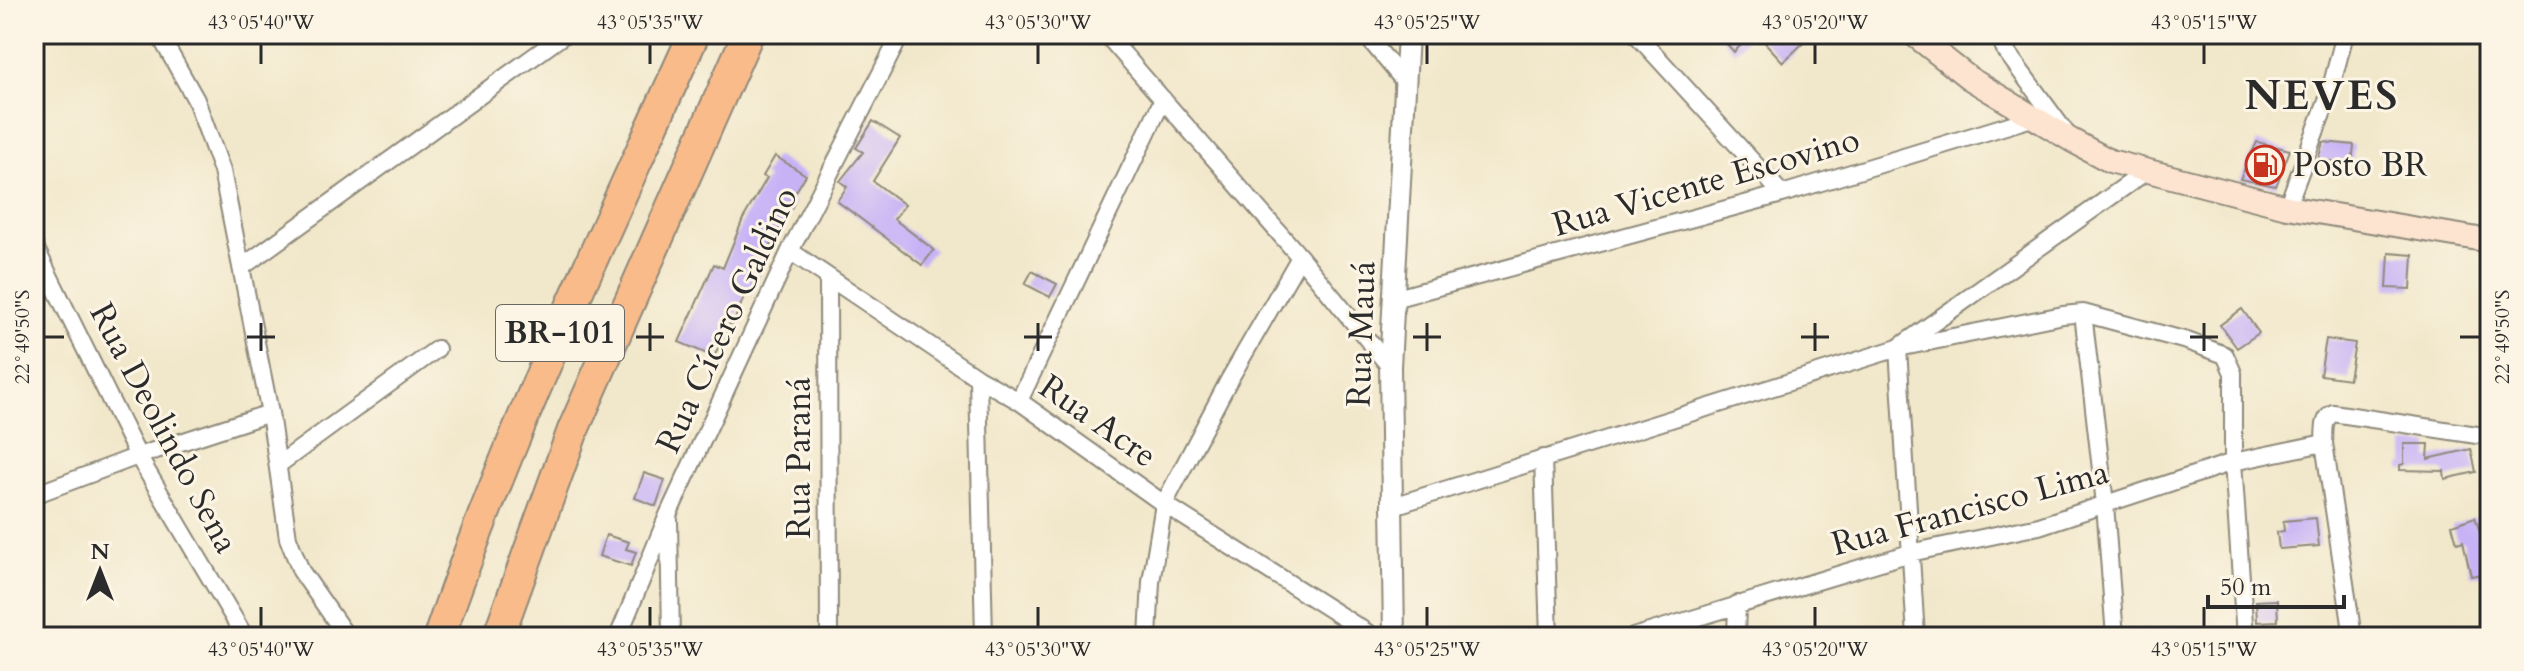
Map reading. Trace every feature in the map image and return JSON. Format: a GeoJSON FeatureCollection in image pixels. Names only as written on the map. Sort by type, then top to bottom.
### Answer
{"type":"FeatureCollection","features":[{"type":"Feature","properties":{"kind":"highway","name":"BR-101"},"geometry":{"type":"LineString","coordinates":[[439,637],[462,570],[553,350],[694,34]]}},
{"type":"Feature","properties":{"kind":"highway","name":"BR-101"},"geometry":{"type":"LineString","coordinates":[[498,637],[573,430],[748,34]]}},
{"type":"Feature","properties":{"kind":"main road"},"geometry":{"type":"LineString","coordinates":[[1913,34],[1969,78],[2110,161],[2287,207],[2490,241]]}},
{"type":"Feature","properties":{"kind":"street"},"geometry":{"type":"LineString","coordinates":[[159,34],[196,100],[222,171],[270,413],[288,538],[301,571],[347,637]]}},
{"type":"Feature","properties":{"kind":"street"},"geometry":{"type":"LineString","coordinates":[[242,267],[565,34]]}},
{"type":"Feature","properties":{"kind":"street","name":"Rua Cícero Galdino"},"geometry":{"type":"LineString","coordinates":[[618,637],[668,515],[790,251],[901,34]]}},
{"type":"Feature","properties":{"kind":"street"},"geometry":{"type":"LineString","coordinates":[[1106,34],[1300,257],[1390,367]]}},
{"type":"Feature","properties":{"kind":"street"},"geometry":{"type":"LineString","coordinates":[[1365,34],[1404,81]]}},
{"type":"Feature","properties":{"kind":"street","name":"Rua Mauá"},"geometry":{"type":"LineString","coordinates":[[1394,637],[1390,367],[1408,34]]}},
{"type":"Feature","properties":{"kind":"street"},"geometry":{"type":"LineString","coordinates":[[1636,34],[1782,194]]}},
{"type":"Feature","properties":{"kind":"street"},"geometry":{"type":"LineString","coordinates":[[1999,34],[2005,50],[2071,140]]}},
{"type":"Feature","properties":{"kind":"street"},"geometry":{"type":"LineString","coordinates":[[2287,207],[2329,95],[2345,34]]}},
{"type":"Feature","properties":{"kind":"street"},"geometry":{"type":"LineString","coordinates":[[1019,401],[1163,99]]}},
{"type":"Feature","properties":{"kind":"street","name":"Rua Vicente Escovino"},"geometry":{"type":"LineString","coordinates":[[1393,299],[1782,194],[2035,117]]}},
{"type":"Feature","properties":{"kind":"street"},"geometry":{"type":"LineString","coordinates":[[1898,348],[2148,170]]}},
{"type":"Feature","properties":{"kind":"street","name":"Rua Deolindo Sena"},"geometry":{"type":"LineString","coordinates":[[34,245],[138,456],[245,637]]}},
{"type":"Feature","properties":{"kind":"street","name":"Rua Acre"},"geometry":{"type":"LineString","coordinates":[[790,251],[978,378],[1019,401],[1164,504],[1374,637]]}},
{"type":"Feature","properties":{"kind":"street"},"geometry":{"type":"LineString","coordinates":[[1148,637],[1151,582],[1164,504],[1229,380],[1300,257]]}},
{"type":"Feature","properties":{"kind":"street","name":"Rua Paraná"},"geometry":{"type":"LineString","coordinates":[[828,278],[829,637]]}},
{"type":"Feature","properties":{"kind":"street"},"geometry":{"type":"LineString","coordinates":[[2083,313],[2105,504],[2115,637]]}},
{"type":"Feature","properties":{"kind":"street"},"geometry":{"type":"LineString","coordinates":[[1390,507],[1898,348],[2083,313],[2187,341],[2225,355],[2233,373],[2233,462],[2245,637]]}},
{"type":"Feature","properties":{"kind":"street"},"geometry":{"type":"LineString","coordinates":[[1898,348],[1916,637]]}},
{"type":"Feature","properties":{"kind":"street"},"geometry":{"type":"LineString","coordinates":[[278,465],[437,349]]}},
{"type":"Feature","properties":{"kind":"street"},"geometry":{"type":"LineString","coordinates":[[978,378],[984,637]]}},
{"type":"Feature","properties":{"kind":"street"},"geometry":{"type":"LineString","coordinates":[[34,495],[138,456],[270,413]]}},
{"type":"Feature","properties":{"kind":"street"},"geometry":{"type":"LineString","coordinates":[[2353,637],[2324,443],[2325,420],[2333,413],[2490,437]]}},
{"type":"Feature","properties":{"kind":"street","name":"Rua Francisco Lima"},"geometry":{"type":"LineString","coordinates":[[1633,637],[1910,553],[2039,526],[2233,462],[2324,443]]}},
{"type":"Feature","properties":{"kind":"street"},"geometry":{"type":"LineString","coordinates":[[1543,458],[1549,637]]}},
{"type":"Feature","properties":{"kind":"street"},"geometry":{"type":"LineString","coordinates":[[668,515],[671,637]]}},
{"type":"Feature","properties":{"kind":"street"},"geometry":{"type":"LineString","coordinates":[[1736,637],[1737,604]]}},
{"type":"Feature","properties":{"kind":"building"},"geometry":{"type":"Polygon","coordinates":[[[1718,34],[1752,34],[1734,52],[1718,34]]]}},
{"type":"Feature","properties":{"kind":"building"},"geometry":{"type":"Polygon","coordinates":[[[1757,34],[1813,34],[1783,62],[1757,34]]]}},
{"type":"Feature","properties":{"kind":"building"},"geometry":{"type":"Polygon","coordinates":[[[873,121],[900,138],[873,181],[905,205],[894,219],[934,250],[922,265],[837,201],[847,187],[840,181],[863,152],[856,148],[873,121]]]}},
{"type":"Feature","properties":{"kind":"building","name":"Posto BR"},"geometry":{"type":"Polygon","coordinates":[[[2257,142],[2290,150],[2276,186],[2240,179],[2257,142]]]}},
{"type":"Feature","properties":{"kind":"building"},"geometry":{"type":"Polygon","coordinates":[[[2323,142],[2354,145],[2352,163],[2318,160],[2323,142]]]}},
{"type":"Feature","properties":{"kind":"building"},"geometry":{"type":"Polygon","coordinates":[[[775,156],[806,175],[790,201],[794,203],[767,253],[751,294],[746,292],[733,324],[730,323],[714,357],[679,342],[714,264],[723,268],[743,219],[767,178],[763,176],[775,156]]]}},
{"type":"Feature","properties":{"kind":"building"},"geometry":{"type":"Polygon","coordinates":[[[2389,253],[2413,255],[2411,289],[2387,288],[2389,253]]]}},
{"type":"Feature","properties":{"kind":"building"},"geometry":{"type":"Polygon","coordinates":[[[1032,271],[1057,284],[1050,297],[1025,284],[1032,271]]]}},
{"type":"Feature","properties":{"kind":"building"},"geometry":{"type":"Polygon","coordinates":[[[2242,309],[2259,333],[2237,348],[2220,325],[2242,309]]]}},
{"type":"Feature","properties":{"kind":"building"},"geometry":{"type":"Polygon","coordinates":[[[2326,339],[2355,343],[2349,379],[2320,375],[2326,339]]]}},
{"type":"Feature","properties":{"kind":"building"},"geometry":{"type":"Polygon","coordinates":[[[2404,444],[2429,444],[2428,459],[2471,449],[2476,472],[2445,479],[2444,471],[2400,470],[2400,465],[2404,464],[2404,444]]]}},
{"type":"Feature","properties":{"kind":"building"},"geometry":{"type":"Polygon","coordinates":[[[644,473],[665,480],[656,506],[635,498],[644,473]]]}},
{"type":"Feature","properties":{"kind":"building"},"geometry":{"type":"Polygon","coordinates":[[[2475,517],[2484,544],[2490,543],[2490,566],[2486,567],[2487,573],[2471,576],[2463,541],[2457,543],[2452,525],[2475,517]]]}},
{"type":"Feature","properties":{"kind":"building"},"geometry":{"type":"Polygon","coordinates":[[[2316,518],[2319,546],[2279,549],[2277,532],[2284,531],[2283,521],[2316,518]]]}},
{"type":"Feature","properties":{"kind":"building"},"geometry":{"type":"Polygon","coordinates":[[[606,535],[629,542],[626,549],[636,552],[631,566],[599,556],[606,535]]]}},
{"type":"Feature","properties":{"kind":"building"},"geometry":{"type":"Polygon","coordinates":[[[2277,600],[2278,621],[2257,622],[2256,601],[2277,600]]]}},
{"type":"Feature","properties":{"kind":"place","name":"Posto BR"},"geometry":{"type":"Point","coordinates":[2265,165]}},
{"type":"Feature","properties":{"kind":"district","name":"NEVES"},"geometry":{"type":"Point","coordinates":[2322,95]}}]}
